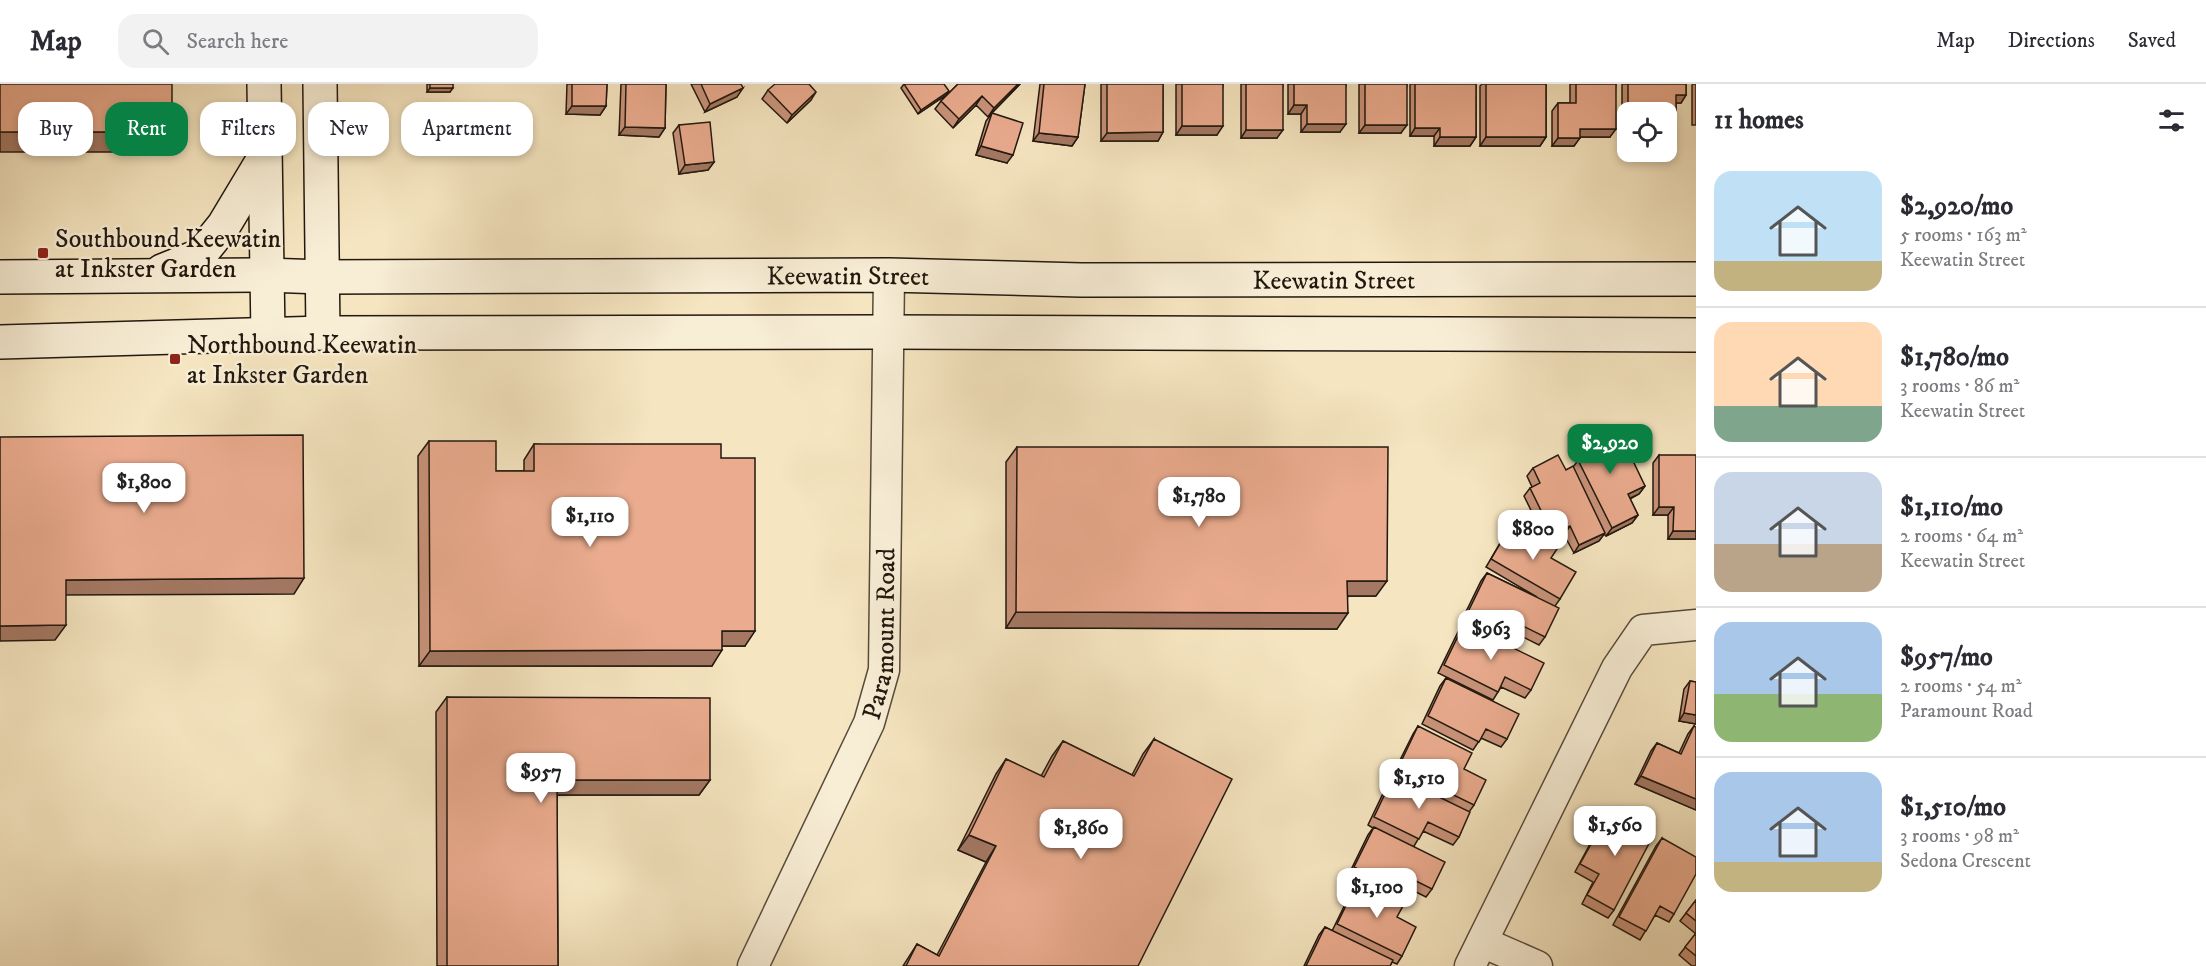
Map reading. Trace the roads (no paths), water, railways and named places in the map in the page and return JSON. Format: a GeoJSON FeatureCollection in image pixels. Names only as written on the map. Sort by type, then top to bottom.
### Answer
{"type":"FeatureCollection","features":[{"type":"Feature","properties":{"kind":"street"},"geometry":{"type":"LineString","coordinates":[[264,84],[268,335]]}},
{"type":"Feature","properties":{"kind":"street"},"geometry":{"type":"LineString","coordinates":[[320,84],[323,333]]}},
{"type":"Feature","properties":{"kind":"street"},"geometry":{"type":"LineString","coordinates":[[149,276],[199,256],[224,225],[264,158]]}},
{"type":"Feature","properties":{"kind":"street","name":"Keewatin Street"},"geometry":{"type":"LineString","coordinates":[[0,277],[889,275],[1081,280],[1696,279]]}},
{"type":"Feature","properties":{"kind":"street","name":"Paramount Road"},"geometry":{"type":"LineString","coordinates":[[753,966],[869,723],[884,670],[889,275]]}},
{"type":"Feature","properties":{"kind":"street","name":"Keewatin Street"},"geometry":{"type":"LineString","coordinates":[[0,342],[323,333],[889,332],[1696,335]]}},
{"type":"Feature","properties":{"kind":"street"},"geometry":{"type":"LineString","coordinates":[[1537,966],[1476,954],[1617,668],[1643,630],[1696,625]]}},
{"type":"Feature","properties":{"kind":"place","name":"Southbound Keewatin at Inkster Garden"},"geometry":{"type":"Point","coordinates":[43,253]}},
{"type":"Feature","properties":{"kind":"place","name":"Northbound Keewatin at Inkster Garden"},"geometry":{"type":"Point","coordinates":[175,359]}}]}
